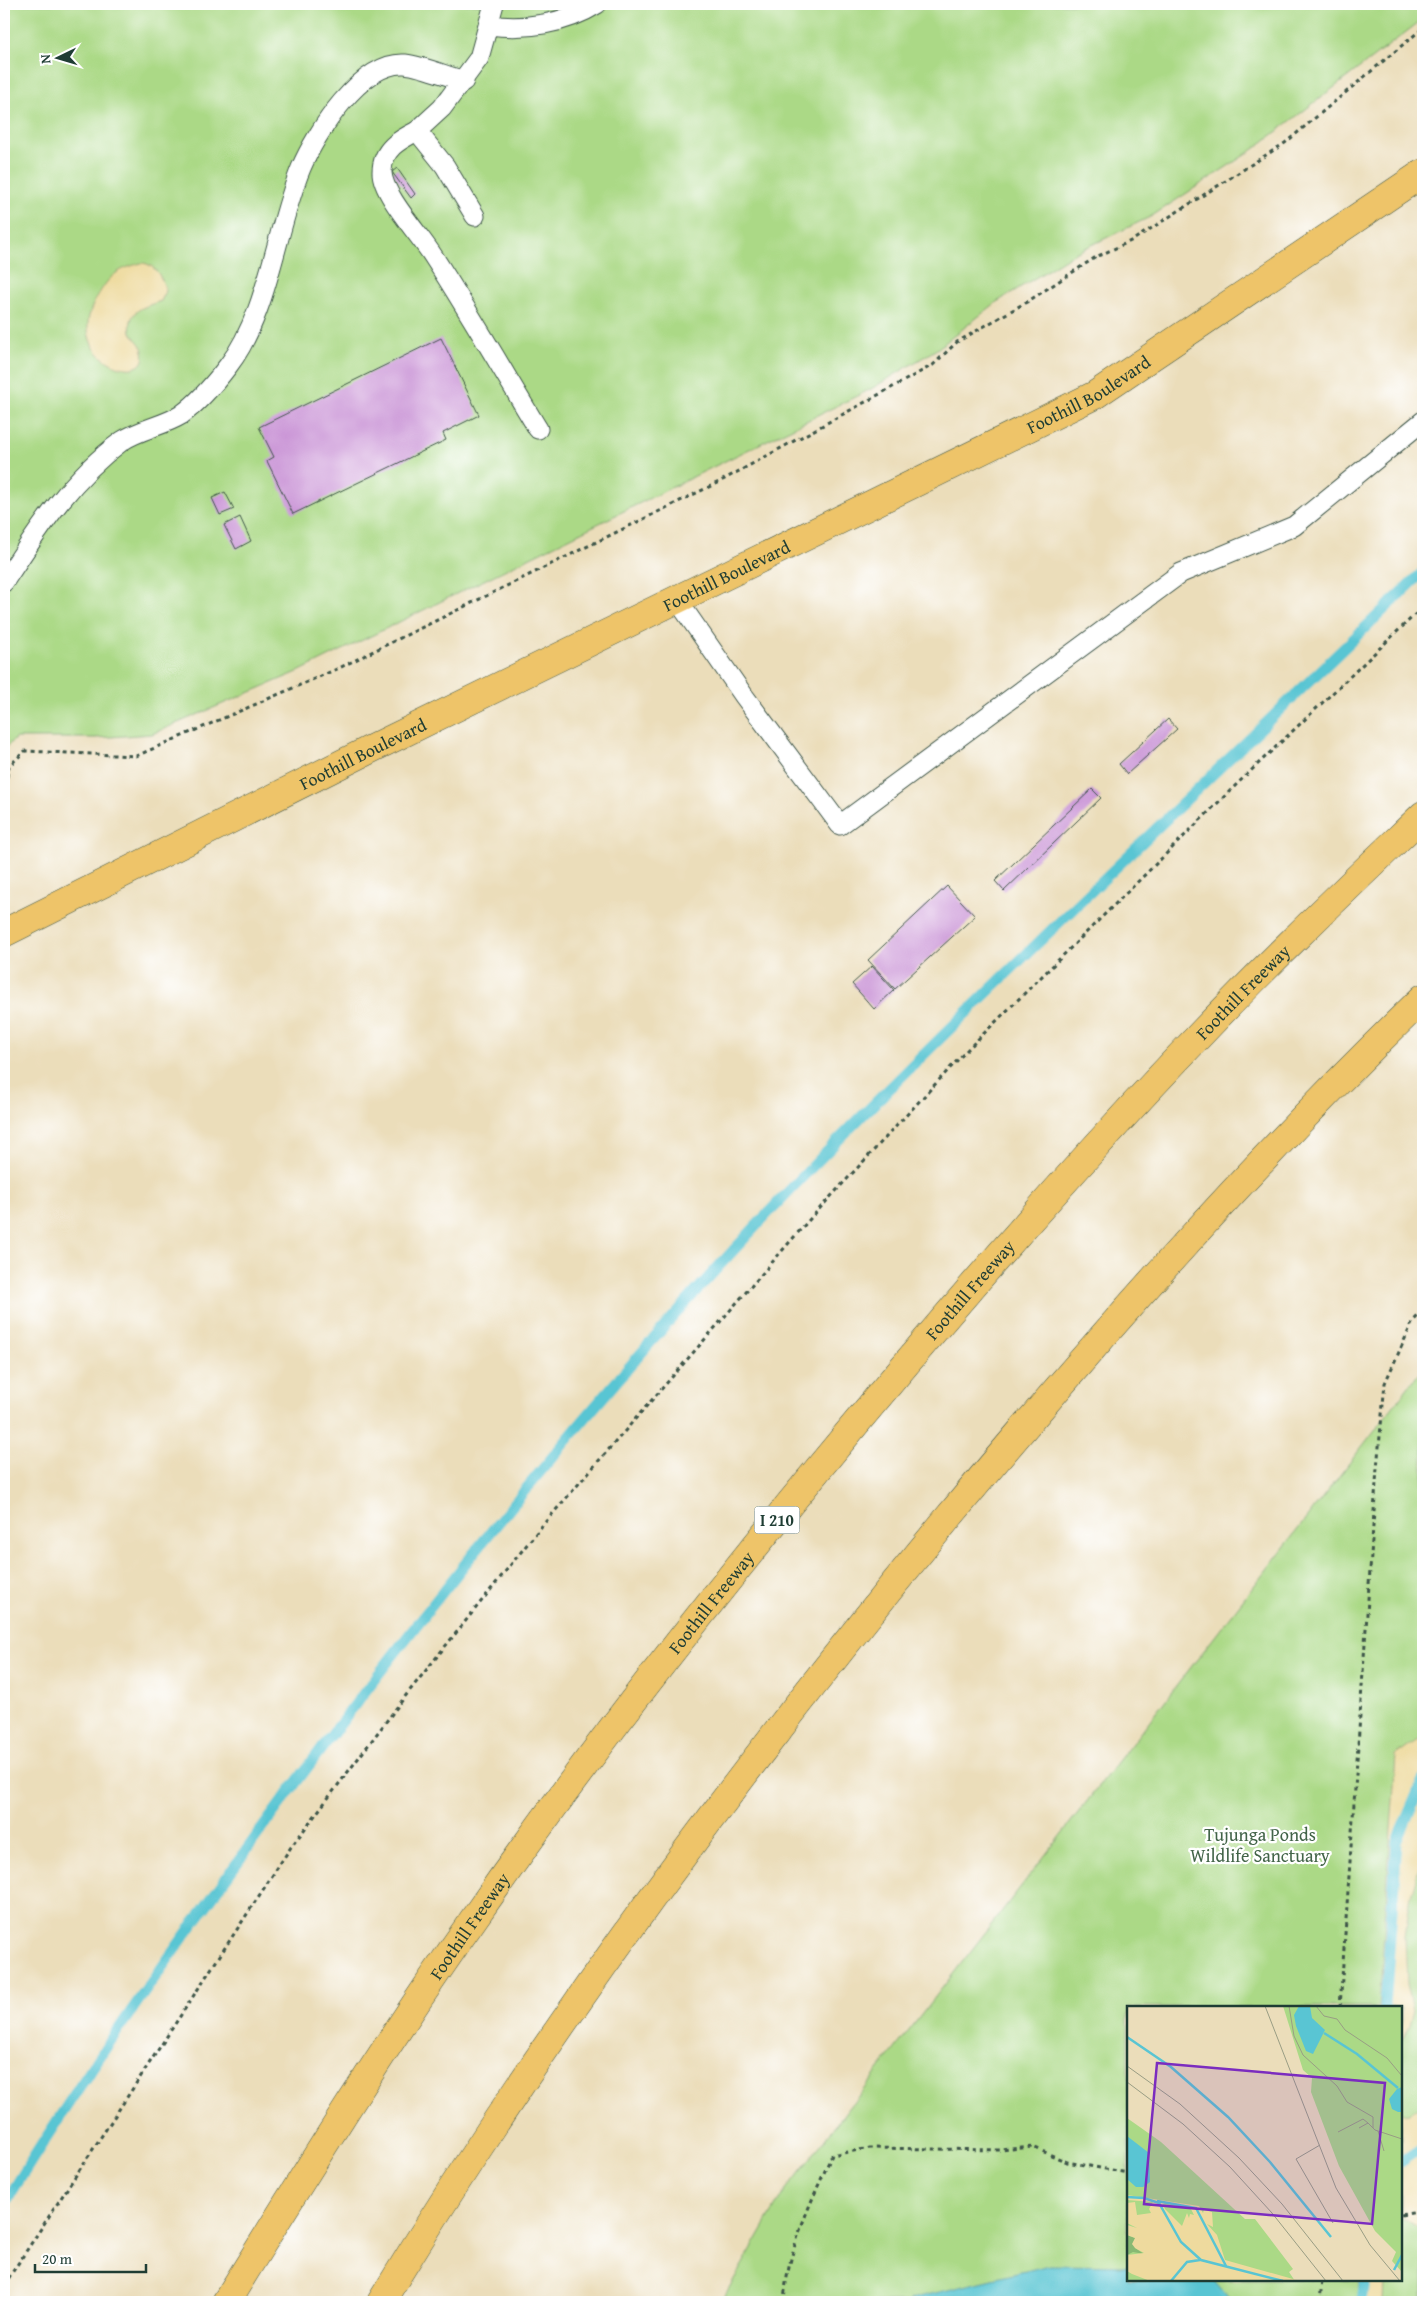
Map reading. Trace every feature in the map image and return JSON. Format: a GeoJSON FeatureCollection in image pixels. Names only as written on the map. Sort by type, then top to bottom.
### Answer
{"type":"FeatureCollection","features":[{"type":"Feature","properties":{"kind":"main road","name":"Foothill Boulevard"},"geometry":{"type":"LineString","coordinates":[[4,933],[374,747],[1095,395],[1423,173]]}},
{"type":"Feature","properties":{"kind":"main road","name":"Foothill Freeway"},"geometry":{"type":"LineString","coordinates":[[226,2302],[391,2039],[479,1911],[670,1654],[772,1525],[981,1275],[1090,1153],[1198,1037],[1309,925],[1423,815]]}},
{"type":"Feature","properties":{"kind":"main road"},"geometry":{"type":"LineString","coordinates":[[381,2302],[501,2112],[586,1987],[773,1735],[868,1616],[1067,1377],[1130,1306],[1293,1128],[1423,998]]}},
{"type":"Feature","properties":{"kind":"lane"},"geometry":{"type":"LineString","coordinates":[[494,4],[479,58],[464,81],[442,108],[417,131],[399,140],[389,149],[382,172],[384,186],[432,255],[538,429]]}},
{"type":"Feature","properties":{"kind":"lane"},"geometry":{"type":"LineString","coordinates":[[489,25],[514,29],[554,22],[597,4]]}},
{"type":"Feature","properties":{"kind":"lane"},"geometry":{"type":"LineString","coordinates":[[4,582],[50,513],[95,462],[124,440],[180,415],[203,395],[238,352],[256,310],[301,167],[325,125],[354,87],[368,76],[383,69],[405,64],[464,81]]}},
{"type":"Feature","properties":{"kind":"lane"},"geometry":{"type":"LineString","coordinates":[[417,131],[445,166],[475,216]]}},
{"type":"Feature","properties":{"kind":"lane"},"geometry":{"type":"LineString","coordinates":[[678,600],[744,696],[840,825],[1181,573],[1294,526],[1423,421]]}},
{"type":"Feature","properties":{"kind":"path"},"geometry":{"type":"LineString","coordinates":[[4,793],[10,766],[25,751],[136,756],[145,753],[337,669],[719,482],[833,421],[933,365],[957,342],[1022,305],[1096,257],[1132,240],[1286,143],[1423,28]]}},
{"type":"Feature","properties":{"kind":"path"},"geometry":{"type":"LineString","coordinates":[[4,2285],[291,1847],[407,1694],[541,1527],[809,1220],[966,1051],[1238,783],[1423,607]]}},
{"type":"Feature","properties":{"kind":"path"},"geometry":{"type":"LineString","coordinates":[[1340,2006],[1385,1383],[1413,1321],[1423,1311]]}},
{"type":"Feature","properties":{"kind":"path"},"geometry":{"type":"LineString","coordinates":[[784,2302],[785,2289],[800,2227],[832,2155],[870,2148],[1000,2150],[1033,2147],[1066,2162],[1127,2173]]}},
{"type":"Feature","properties":{"kind":"path"},"geometry":{"type":"LineString","coordinates":[[1402,2215],[1423,2211]]}},
{"type":"Feature","properties":{"kind":"path"},"geometry":{"type":"LineString","coordinates":[[1320,2302],[1322,2281]]}},
{"type":"Feature","properties":{"kind":"green space"},"geometry":{"type":"Polygon","coordinates":[[[4,4],[1423,4],[1423,19],[1254,149],[1152,216],[1073,254],[997,302],[937,349],[871,389],[300,671],[152,734],[96,738],[16,738],[4,749],[4,4]]]}},
{"type":"Feature","properties":{"kind":"green space","name":"Tujunga Ponds Wildlife Sanctuary"},"geometry":{"type":"Polygon","coordinates":[[[1423,1368],[1423,2302],[721,2302],[784,2192],[1423,1368]]]}},
{"type":"Feature","properties":{"kind":"sand"},"geometry":{"type":"Polygon","coordinates":[[[141,263],[154,268],[160,276],[166,291],[161,301],[138,310],[134,314],[130,325],[131,332],[142,348],[142,362],[134,368],[122,367],[109,362],[97,352],[89,338],[88,319],[97,297],[110,278],[125,268],[141,263]]]}},
{"type":"Feature","properties":{"kind":"sand"},"geometry":{"type":"Polygon","coordinates":[[[1423,1738],[1423,1853],[1411,1895],[1405,1936],[1407,1984],[1413,2010],[1409,2026],[1402,2041],[1402,2006],[1379,2006],[1396,1755],[1423,1738]]]}},
{"type":"Feature","properties":{"kind":"sand"},"geometry":{"type":"Polygon","coordinates":[[[1423,2105],[1423,2232],[1411,2222],[1402,2219],[1402,2112],[1408,2114],[1423,2105]]]}},
{"type":"Feature","properties":{"kind":"sand"},"geometry":{"type":"Polygon","coordinates":[[[1359,2281],[1384,2281],[1383,2302],[1358,2302],[1359,2281]]]}},
{"type":"Feature","properties":{"kind":"water"},"geometry":{"type":"Polygon","coordinates":[[[1050,2265],[1127,2266],[1127,2281],[1215,2281],[1232,2302],[909,2302],[911,2299],[1050,2265]]]}},
{"type":"Feature","properties":{"kind":"building"},"geometry":{"type":"Polygon","coordinates":[[[397,168],[415,194],[411,198],[392,172],[397,168]]]}},
{"type":"Feature","properties":{"kind":"building"},"geometry":{"type":"Polygon","coordinates":[[[441,338],[479,415],[443,433],[446,440],[293,514],[267,461],[274,457],[259,427],[441,338]]]}},
{"type":"Feature","properties":{"kind":"building"},"geometry":{"type":"Polygon","coordinates":[[[225,492],[234,509],[220,515],[212,498],[225,492]]]}},
{"type":"Feature","properties":{"kind":"building"},"geometry":{"type":"Polygon","coordinates":[[[240,517],[251,541],[236,549],[224,525],[240,517]]]}},
{"type":"Feature","properties":{"kind":"building"},"geometry":{"type":"Polygon","coordinates":[[[1168,719],[1177,729],[1127,774],[1119,764],[1168,719]]]}},
{"type":"Feature","properties":{"kind":"building"},"geometry":{"type":"Polygon","coordinates":[[[1092,789],[1101,798],[1004,891],[995,881],[1092,789]]]}},
{"type":"Feature","properties":{"kind":"building"},"geometry":{"type":"Polygon","coordinates":[[[947,886],[975,916],[895,989],[868,960],[947,886]]]}},
{"type":"Feature","properties":{"kind":"building"},"geometry":{"type":"Polygon","coordinates":[[[872,966],[894,990],[874,1009],[852,984],[872,966]]]}},
{"type":"Feature","properties":{"kind":"waterway"},"geometry":{"type":"LineString","coordinates":[[4,2205],[99,2058],[166,1961],[269,1819],[435,1601],[610,1389],[731,1253],[858,1120],[945,1033],[1423,572]]}},
{"type":"Feature","properties":{"kind":"waterway"},"geometry":{"type":"LineString","coordinates":[[1385,2006],[1397,1841],[1423,1780]]}},
{"type":"Feature","properties":{"kind":"waterway"},"geometry":{"type":"LineString","coordinates":[[1402,2161],[1423,2147]]}},
{"type":"Feature","properties":{"kind":"waterway"},"geometry":{"type":"LineString","coordinates":[[1362,2302],[1365,2281]]}}]}
